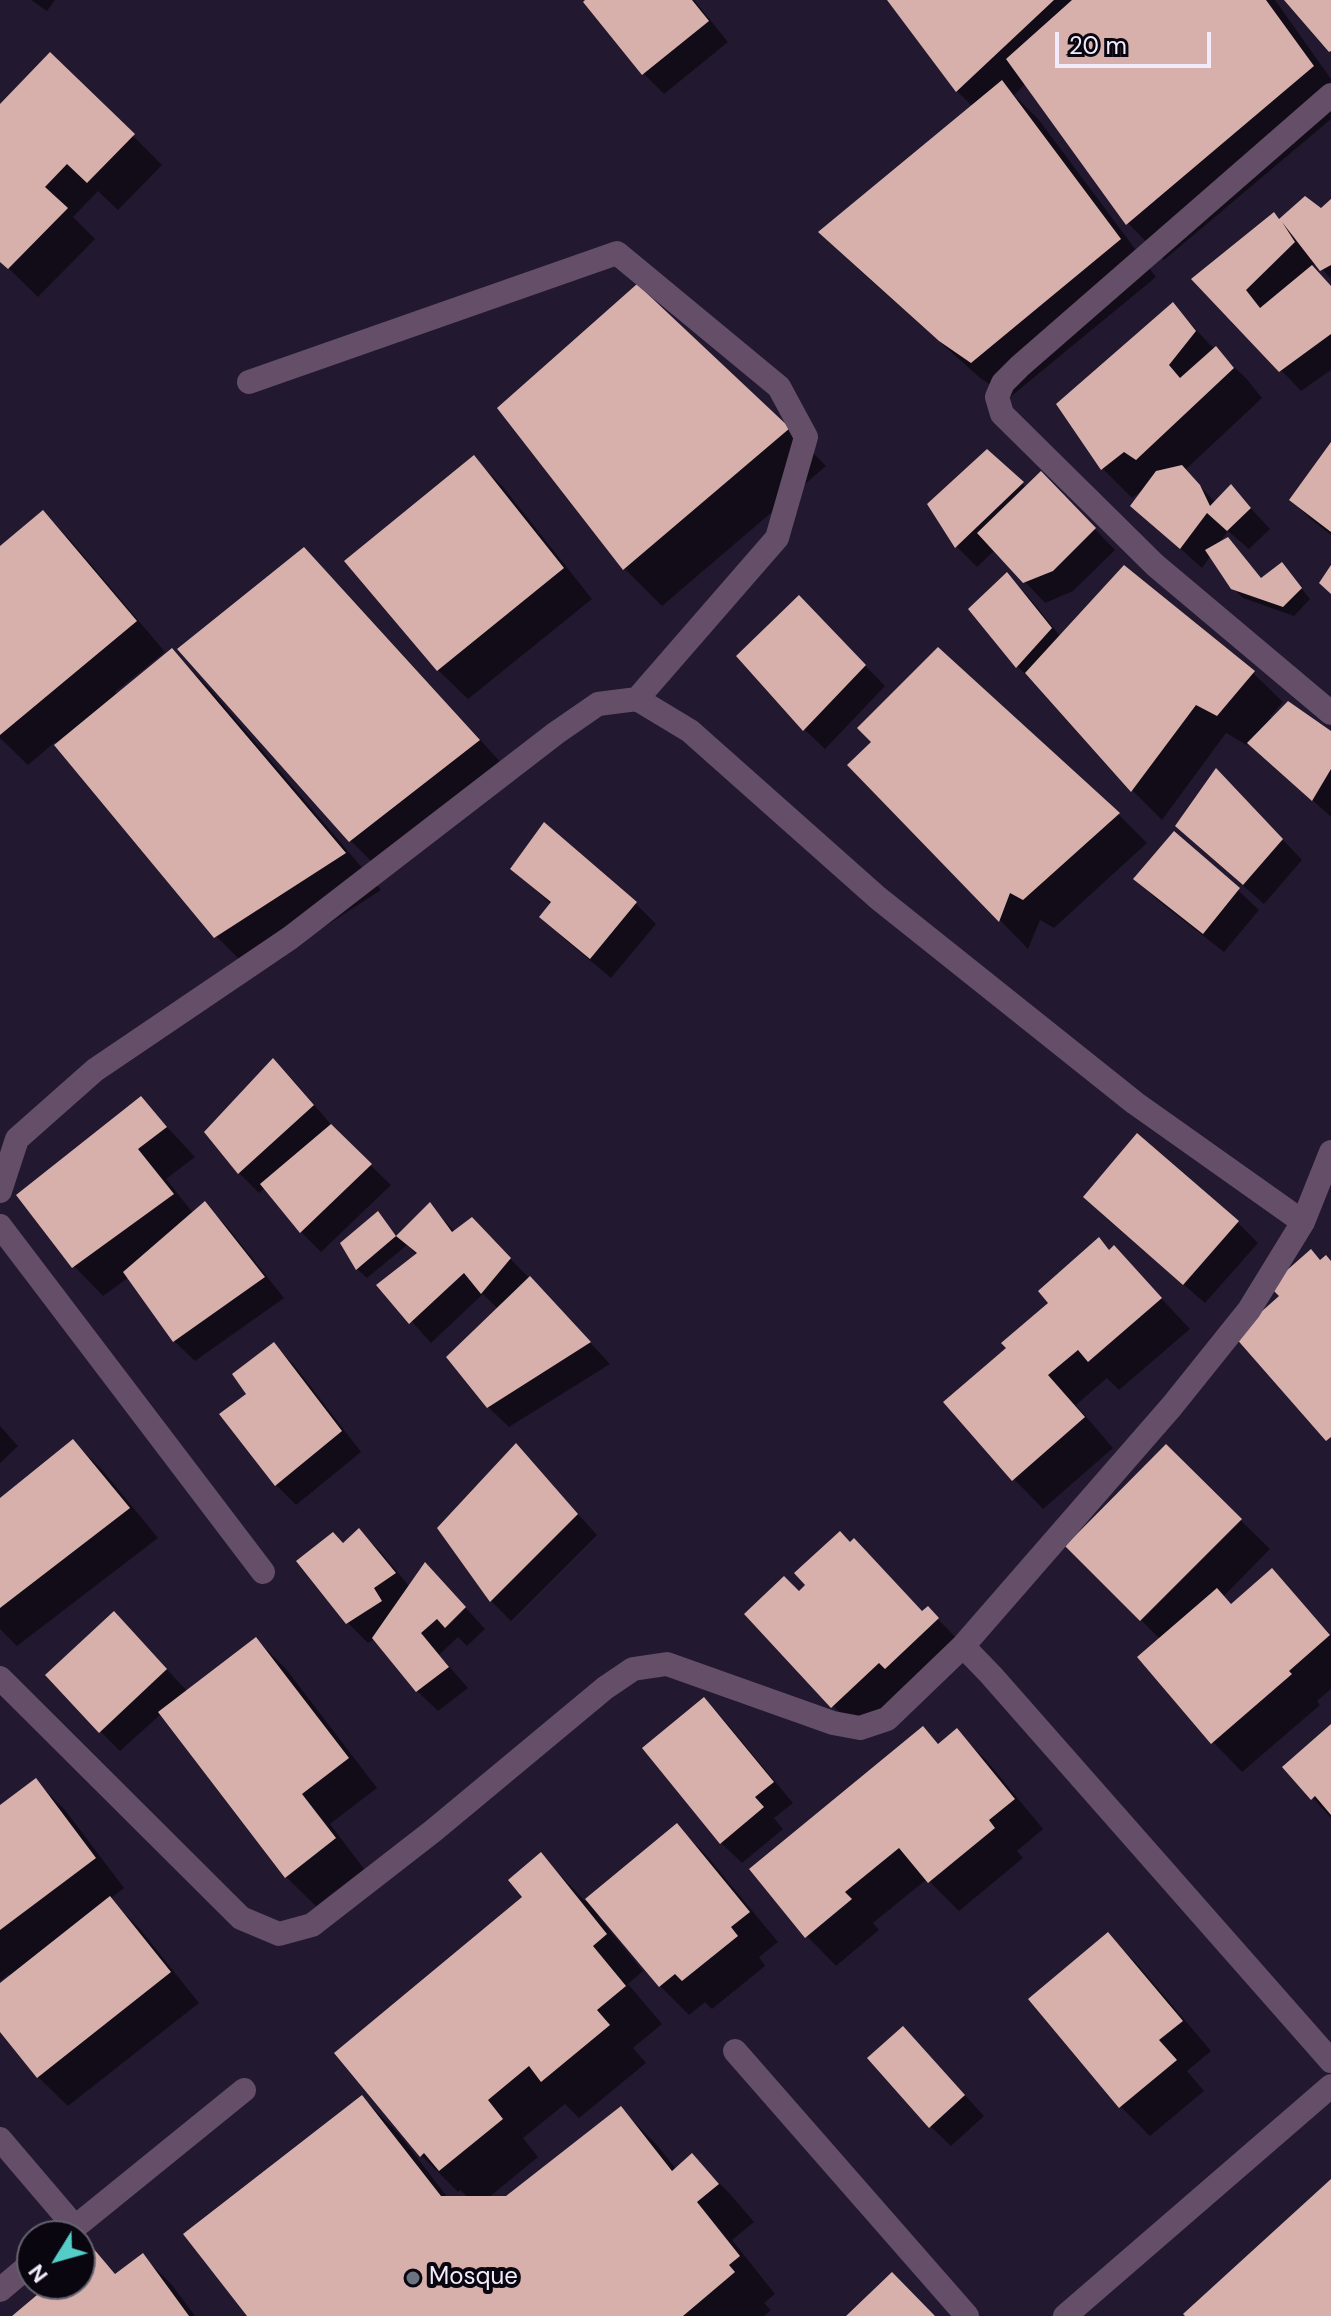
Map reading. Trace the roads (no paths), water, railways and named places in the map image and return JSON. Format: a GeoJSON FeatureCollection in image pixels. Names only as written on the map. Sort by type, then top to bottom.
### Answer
{"type":"FeatureCollection","features":[{"type":"Feature","properties":{"kind":"street"},"geometry":{"type":"LineString","coordinates":[[1331,95],[1020,366],[1003,383],[997,397],[1002,414],[1155,565],[1331,713]]}},
{"type":"Feature","properties":{"kind":"street"},"geometry":{"type":"LineString","coordinates":[[249,382],[617,253],[779,387],[806,437],[777,538],[637,699]]}},
{"type":"Feature","properties":{"kind":"street"},"geometry":{"type":"LineString","coordinates":[[0,1191],[17,1139],[95,1070],[290,938],[598,704],[637,699],[690,731],[878,898],[1135,1103],[1303,1222]]}},
{"type":"Feature","properties":{"kind":"street"},"geometry":{"type":"LineString","coordinates":[[0,1678],[241,1918],[279,1934],[312,1925],[433,1831],[605,1688],[633,1669],[667,1664],[833,1723],[860,1728],[887,1719],[963,1646],[1172,1406],[1249,1310],[1303,1222],[1331,1152]]}},
{"type":"Feature","properties":{"kind":"street"},"geometry":{"type":"LineString","coordinates":[[0,1226],[263,1572]]}},
{"type":"Feature","properties":{"kind":"street"},"geometry":{"type":"LineString","coordinates":[[963,1646],[1331,2061]]}},
{"type":"Feature","properties":{"kind":"street"},"geometry":{"type":"LineString","coordinates":[[735,2051],[967,2316]]}},
{"type":"Feature","properties":{"kind":"street"},"geometry":{"type":"LineString","coordinates":[[1065,2316],[1331,2086]]}},
{"type":"Feature","properties":{"kind":"street"},"geometry":{"type":"LineString","coordinates":[[83,2220],[244,2090]]}},
{"type":"Feature","properties":{"kind":"street"},"geometry":{"type":"LineString","coordinates":[[0,2139],[61,2220]]}},
{"type":"Feature","properties":{"kind":"street"},"geometry":{"type":"LineString","coordinates":[[0,2290],[16,2276]]}},
{"type":"Feature","properties":{"kind":"place","name":"Mosque"},"geometry":{"type":"Point","coordinates":[413,2278]}}]}
